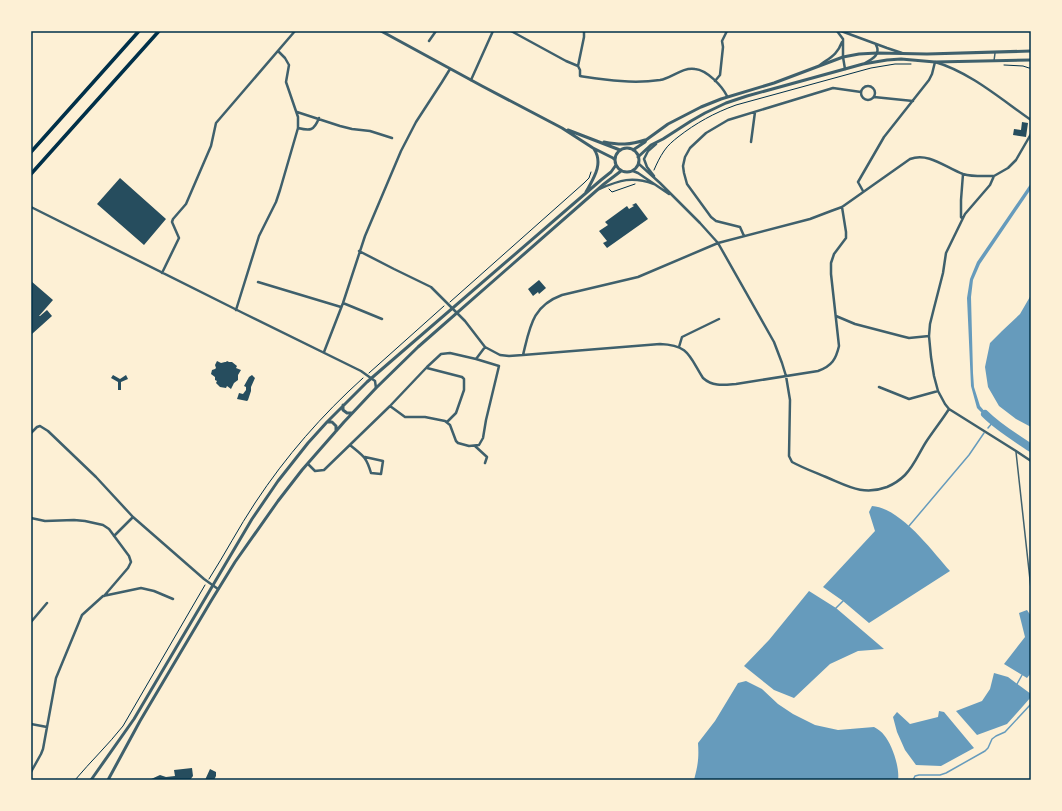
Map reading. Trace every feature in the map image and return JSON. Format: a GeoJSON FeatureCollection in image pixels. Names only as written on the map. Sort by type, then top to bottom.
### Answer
{"type":"FeatureCollection","features":[{"type":"Feature","properties":{"kind":"main road"},"geometry":{"type":"LineString","coordinates":[[31,152],[139,31]]}},
{"type":"Feature","properties":{"kind":"main road"},"geometry":{"type":"LineString","coordinates":[[31,174],[159,31]]}},
{"type":"Feature","properties":{"kind":"street"},"geometry":{"type":"LineString","coordinates":[[162,273],[179,238],[172,224],[173,218],[186,204],[211,146],[216,123],[295,31]]}},
{"type":"Feature","properties":{"kind":"street"},"geometry":{"type":"LineString","coordinates":[[381,31],[562,128],[615,160]]}},
{"type":"Feature","properties":{"kind":"street"},"geometry":{"type":"LineString","coordinates":[[429,41],[436,31]]}},
{"type":"Feature","properties":{"kind":"street"},"geometry":{"type":"LineString","coordinates":[[471,80],[493,31]]}},
{"type":"Feature","properties":{"kind":"street"},"geometry":{"type":"LineString","coordinates":[[511,31],[578,66]]}},
{"type":"Feature","properties":{"kind":"street"},"geometry":{"type":"LineString","coordinates":[[584,31],[578,66],[580,76],[638,82],[660,80],[685,70],[695,69],[706,74],[715,81],[727,96]]}},
{"type":"Feature","properties":{"kind":"street"},"geometry":{"type":"LineString","coordinates":[[715,81],[720,75],[723,47],[722,41],[726,31]]}},
{"type":"Feature","properties":{"kind":"street"},"geometry":{"type":"LineString","coordinates":[[837,31],[843,39],[845,69]]}},
{"type":"Feature","properties":{"kind":"street"},"geometry":{"type":"LineString","coordinates":[[841,31],[905,53]]}},
{"type":"Feature","properties":{"kind":"street"},"geometry":{"type":"LineString","coordinates":[[819,66],[835,55],[843,39]]}},
{"type":"Feature","properties":{"kind":"street"},"geometry":{"type":"LineString","coordinates":[[863,64],[874,58],[878,48],[876,44]]}},
{"type":"Feature","properties":{"kind":"street"},"geometry":{"type":"LineString","coordinates":[[236,310],[254,249],[276,202],[298,128],[297,112],[286,82],[287,61],[278,51]]}},
{"type":"Feature","properties":{"kind":"street"},"geometry":{"type":"LineString","coordinates":[[633,150],[668,124],[702,107],[727,96],[774,83],[843,57],[858,54],[877,53],[927,54],[1031,51]]}},
{"type":"Feature","properties":{"kind":"street"},"geometry":{"type":"LineString","coordinates":[[655,178],[647,167],[644,159],[652,146],[705,113],[726,103],[747,96],[863,64],[887,60],[901,59],[936,62],[1031,60]]}},
{"type":"Feature","properties":{"kind":"street"},"geometry":{"type":"LineString","coordinates":[[863,191],[858,182],[884,136],[929,80],[936,62]]}},
{"type":"Feature","properties":{"kind":"street"},"geometry":{"type":"LineString","coordinates":[[936,62],[950,67],[964,75],[1031,120]]}},
{"type":"Feature","properties":{"kind":"street"},"geometry":{"type":"LineString","coordinates":[[324,352],[343,303],[359,251],[401,152],[416,122],[450,69]]}},
{"type":"Feature","properties":{"kind":"street"},"geometry":{"type":"LineString","coordinates":[[861,92],[866,86],[872,87],[874,97]]}},
{"type":"Feature","properties":{"kind":"street"},"geometry":{"type":"LineString","coordinates":[[744,236],[740,227],[716,221],[687,184],[683,166],[685,157],[690,148],[706,133],[728,120],[833,88],[861,92]]}},
{"type":"Feature","properties":{"kind":"street"},"geometry":{"type":"LineString","coordinates":[[861,92],[864,99],[869,100],[874,97],[913,101]]}},
{"type":"Feature","properties":{"kind":"street"},"geometry":{"type":"LineString","coordinates":[[297,112],[340,126],[370,131],[392,138]]}},
{"type":"Feature","properties":{"kind":"street"},"geometry":{"type":"LineString","coordinates":[[751,142],[755,112]]}},
{"type":"Feature","properties":{"kind":"street"},"geometry":{"type":"LineString","coordinates":[[298,128],[305,130],[314,128],[319,118]]}},
{"type":"Feature","properties":{"kind":"street"},"geometry":{"type":"LineString","coordinates":[[562,128],[620,150],[627,148],[633,150],[638,157],[638,164],[633,171]]}},
{"type":"Feature","properties":{"kind":"street"},"geometry":{"type":"LineString","coordinates":[[523,355],[536,313],[552,299],[562,295],[638,277],[718,243],[810,218],[842,207],[863,191],[915,157],[932,160],[970,176],[994,176],[1008,168],[1016,160],[1031,134]]}},
{"type":"Feature","properties":{"kind":"street"},"geometry":{"type":"LineString","coordinates":[[638,157],[651,145],[663,139]]}},
{"type":"Feature","properties":{"kind":"street"},"geometry":{"type":"LineString","coordinates":[[596,141],[623,145],[646,140]]}},
{"type":"Feature","properties":{"kind":"street"},"geometry":{"type":"LineString","coordinates":[[585,194],[598,166],[597,153],[593,148]]}},
{"type":"Feature","properties":{"kind":"street"},"geometry":{"type":"LineString","coordinates":[[620,150],[615,160],[616,165],[621,171],[633,171],[638,173],[674,197]]}},
{"type":"Feature","properties":{"kind":"street"},"geometry":{"type":"LineString","coordinates":[[638,164],[655,178],[698,220],[718,243],[774,342],[786,376],[790,400],[789,456],[794,464],[859,490],[871,491],[882,489],[898,481],[911,468],[926,442],[950,409]]}},
{"type":"Feature","properties":{"kind":"street"},"geometry":{"type":"LineString","coordinates":[[91,780],[134,719],[252,519],[308,443],[343,405],[372,378],[611,172],[616,165]]}},
{"type":"Feature","properties":{"kind":"street"},"geometry":{"type":"LineString","coordinates":[[108,780],[144,714],[235,562],[274,506],[308,464],[352,413],[418,347],[604,184],[621,171]]}},
{"type":"Feature","properties":{"kind":"street"},"geometry":{"type":"LineString","coordinates":[[963,174],[961,200],[961,217],[963,218]]}},
{"type":"Feature","properties":{"kind":"street"},"geometry":{"type":"LineString","coordinates":[[994,176],[990,185],[963,218],[946,253],[929,336],[930,357],[938,391],[945,404],[950,409],[1031,461]]}},
{"type":"Feature","properties":{"kind":"street"},"geometry":{"type":"LineString","coordinates":[[599,189],[612,183],[636,179],[654,184]]}},
{"type":"Feature","properties":{"kind":"street"},"geometry":{"type":"LineString","coordinates":[[31,207],[361,371],[376,381],[376,388]]}},
{"type":"Feature","properties":{"kind":"street"},"geometry":{"type":"LineString","coordinates":[[359,251],[431,288],[465,321],[485,347],[500,354],[509,356],[668,344],[686,351],[703,378],[711,384],[722,386],[818,371],[826,368],[832,363],[837,355],[839,346],[831,263],[834,254],[846,238],[842,207]]}},
{"type":"Feature","properties":{"kind":"street"},"geometry":{"type":"LineString","coordinates":[[258,282],[341,307]]}},
{"type":"Feature","properties":{"kind":"street"},"geometry":{"type":"LineString","coordinates":[[343,303],[382,319]]}},
{"type":"Feature","properties":{"kind":"street"},"geometry":{"type":"LineString","coordinates":[[836,315],[855,324],[889,334],[909,338],[929,336]]}},
{"type":"Feature","properties":{"kind":"street"},"geometry":{"type":"LineString","coordinates":[[679,347],[682,337],[719,319]]}},
{"type":"Feature","properties":{"kind":"street"},"geometry":{"type":"LineString","coordinates":[[476,359],[485,347]]}},
{"type":"Feature","properties":{"kind":"street"},"geometry":{"type":"LineString","coordinates":[[308,464],[315,471],[324,470],[442,354],[450,353],[499,366],[486,420],[484,438],[479,445],[465,445],[457,442],[447,422],[425,417],[405,417],[390,406]]}},
{"type":"Feature","properties":{"kind":"street"},"geometry":{"type":"LineString","coordinates":[[427,368],[462,377],[464,379],[464,390],[456,413],[447,422]]}},
{"type":"Feature","properties":{"kind":"street"},"geometry":{"type":"LineString","coordinates":[[879,388],[909,399],[938,391]]}},
{"type":"Feature","properties":{"kind":"street"},"geometry":{"type":"LineString","coordinates":[[343,405],[343,410],[347,413],[352,413]]}},
{"type":"Feature","properties":{"kind":"street"},"geometry":{"type":"LineString","coordinates":[[327,422],[332,422],[336,426],[336,431]]}},
{"type":"Feature","properties":{"kind":"street"},"geometry":{"type":"LineString","coordinates":[[31,433],[36,427],[40,426],[48,431],[133,517],[204,579],[218,589]]}},
{"type":"Feature","properties":{"kind":"street"},"geometry":{"type":"LineString","coordinates":[[350,445],[365,457],[371,473],[380,474],[383,460],[365,457]]}},
{"type":"Feature","properties":{"kind":"street"},"geometry":{"type":"LineString","coordinates":[[474,445],[487,457],[485,463]]}},
{"type":"Feature","properties":{"kind":"street"},"geometry":{"type":"LineString","coordinates":[[114,536],[133,517]]}},
{"type":"Feature","properties":{"kind":"street"},"geometry":{"type":"LineString","coordinates":[[31,518],[45,521],[74,520],[103,525],[109,529],[130,556],[131,562],[128,568],[103,596],[82,615],[56,678],[43,748],[31,772]]}},
{"type":"Feature","properties":{"kind":"street"},"geometry":{"type":"LineString","coordinates":[[103,596],[141,588],[154,591],[173,599]]}},
{"type":"Feature","properties":{"kind":"street"},"geometry":{"type":"LineString","coordinates":[[31,622],[47,603]]}},
{"type":"Feature","properties":{"kind":"street"},"geometry":{"type":"LineString","coordinates":[[31,724],[47,727]]}},
{"type":"Feature","properties":{"kind":"lane"},"geometry":{"type":"LineString","coordinates":[[994,61],[995,52]]}},
{"type":"Feature","properties":{"kind":"lane"},"geometry":{"type":"LineString","coordinates":[[1016,450],[1031,589]]}},
{"type":"Feature","properties":{"kind":"path"},"geometry":{"type":"LineString","coordinates":[[654,171],[659,158],[672,142],[703,119],[721,110],[871,68],[895,64],[910,64]]}},
{"type":"Feature","properties":{"kind":"path"},"geometry":{"type":"LineString","coordinates":[[372,370],[584,183],[591,172]]}},
{"type":"Feature","properties":{"kind":"path"},"geometry":{"type":"LineString","coordinates":[[612,192],[636,184]]}},
{"type":"Feature","properties":{"kind":"path"},"geometry":{"type":"LineString","coordinates":[[75,780],[123,726],[204,586]]}},
{"type":"Feature","properties":{"kind":"water"},"geometry":{"type":"Polygon","coordinates":[[[1031,183],[1031,189],[980,264],[973,280],[971,297],[974,387],[980,406],[993,421],[991,422],[977,408],[971,386],[967,298],[970,279],[977,262],[1031,183]]]}},
{"type":"Feature","properties":{"kind":"water"},"geometry":{"type":"Polygon","coordinates":[[[1031,295],[1031,427],[1016,419],[999,406],[988,387],[985,367],[990,343],[1020,314],[1031,295]]]}},
{"type":"Feature","properties":{"kind":"water"},"geometry":{"type":"Polygon","coordinates":[[[872,506],[894,514],[905,522],[925,542],[950,571],[869,623],[843,601],[823,587],[875,531],[869,512],[872,506]]]}},
{"type":"Feature","properties":{"kind":"water"},"geometry":{"type":"Polygon","coordinates":[[[809,591],[836,608],[884,649],[858,651],[830,664],[794,698],[774,690],[744,666],[769,640],[809,591]]]}},
{"type":"Feature","properties":{"kind":"water"},"geometry":{"type":"Polygon","coordinates":[[[1027,610],[1031,616],[1031,673],[1027,678],[1004,664],[1025,637],[1019,613],[1027,610]]]}},
{"type":"Feature","properties":{"kind":"water"},"geometry":{"type":"Polygon","coordinates":[[[994,673],[1008,677],[1031,694],[1031,697],[1007,724],[977,735],[956,711],[982,701],[990,689],[994,673]]]}},
{"type":"Feature","properties":{"kind":"water"},"geometry":{"type":"Polygon","coordinates":[[[746,681],[762,689],[778,704],[793,714],[815,725],[838,730],[874,727],[887,739],[892,750],[897,763],[898,780],[694,780],[698,762],[698,743],[715,721],[738,683],[746,681]]]}},
{"type":"Feature","properties":{"kind":"water"},"geometry":{"type":"Polygon","coordinates":[[[939,711],[944,712],[974,748],[941,766],[916,765],[905,750],[897,732],[893,717],[897,712],[910,724],[938,717],[939,711]]]}},
{"type":"Feature","properties":{"kind":"building"},"geometry":{"type":"Polygon","coordinates":[[[1022,122],[1028,123],[1026,137],[1013,135],[1014,129],[1021,130],[1022,122]]]}},
{"type":"Feature","properties":{"kind":"building"},"geometry":{"type":"Polygon","coordinates":[[[120,178],[166,219],[144,245],[97,204],[120,178]]]}},
{"type":"Feature","properties":{"kind":"building"},"geometry":{"type":"Polygon","coordinates":[[[636,203],[648,219],[607,248],[603,243],[607,241],[599,231],[608,225],[605,222],[627,206],[629,209],[636,203]]]}},
{"type":"Feature","properties":{"kind":"building"},"geometry":{"type":"Polygon","coordinates":[[[539,280],[546,288],[539,294],[538,292],[533,296],[528,289],[539,280]]]}},
{"type":"Feature","properties":{"kind":"building"},"geometry":{"type":"Polygon","coordinates":[[[31,281],[53,300],[39,316],[47,310],[52,316],[32,334],[31,333],[31,281]]]}},
{"type":"Feature","properties":{"kind":"building"},"geometry":{"type":"Polygon","coordinates":[[[217,361],[221,363],[227,361],[232,362],[237,366],[236,368],[241,370],[238,375],[238,380],[234,383],[231,389],[227,386],[226,388],[220,387],[216,383],[217,381],[215,380],[215,377],[211,374],[212,370],[216,368],[215,365],[217,361]]]}},
{"type":"Feature","properties":{"kind":"building"},"geometry":{"type":"Polygon","coordinates":[[[113,375],[120,379],[126,375],[128,379],[121,382],[121,390],[118,390],[118,382],[111,378],[113,375]]]}},
{"type":"Feature","properties":{"kind":"building"},"geometry":{"type":"Polygon","coordinates":[[[252,375],[255,378],[248,400],[237,399],[239,393],[243,394],[246,390],[246,387],[244,386],[249,377],[252,375]]]}},
{"type":"Feature","properties":{"kind":"building"},"geometry":{"type":"Polygon","coordinates":[[[192,768],[193,776],[190,780],[149,780],[160,775],[166,777],[175,776],[174,770],[192,768]]]}},
{"type":"Feature","properties":{"kind":"building"},"geometry":{"type":"Polygon","coordinates":[[[210,769],[216,772],[216,776],[214,780],[205,780],[210,769]]]}},
{"type":"Feature","properties":{"kind":"waterway"},"geometry":{"type":"LineString","coordinates":[[985,414],[1001,428],[1031,448]]}},
{"type":"Feature","properties":{"kind":"waterway"},"geometry":{"type":"LineString","coordinates":[[988,428],[993,422]]}},
{"type":"Feature","properties":{"kind":"waterway"},"geometry":{"type":"LineString","coordinates":[[909,526],[969,455],[984,433]]}},
{"type":"Feature","properties":{"kind":"waterway"},"geometry":{"type":"LineString","coordinates":[[836,608],[843,601]]}},
{"type":"Feature","properties":{"kind":"waterway"},"geometry":{"type":"LineString","coordinates":[[1017,684],[1022,675]]}},
{"type":"Feature","properties":{"kind":"waterway"},"geometry":{"type":"LineString","coordinates":[[913,780],[915,776],[919,775],[940,775],[946,773],[985,751],[992,739],[1005,732],[1031,704]]}}]}
